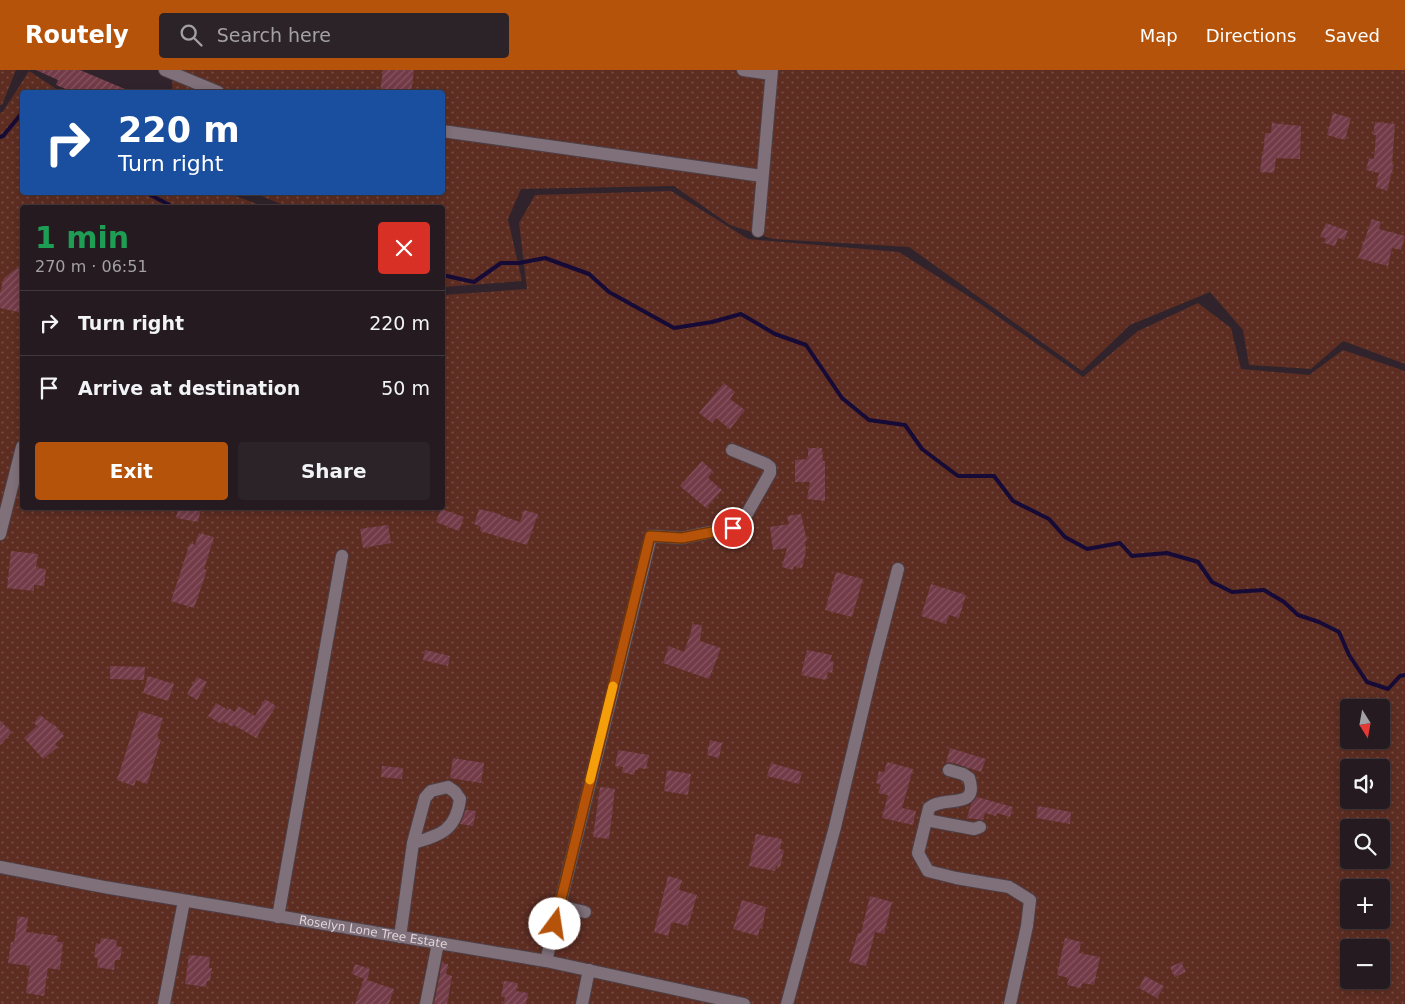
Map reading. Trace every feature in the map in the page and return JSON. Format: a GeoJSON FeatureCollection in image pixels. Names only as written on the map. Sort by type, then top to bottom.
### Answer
{"type":"FeatureCollection","features":[{"type":"Feature","properties":{"kind":"street"},"geometry":{"type":"LineString","coordinates":[[165,70],[213,90]]}},
{"type":"Feature","properties":{"kind":"street"},"geometry":{"type":"LineString","coordinates":[[743,70],[772,72],[758,230]]}},
{"type":"Feature","properties":{"kind":"street"},"geometry":{"type":"LineString","coordinates":[[445,131],[762,176]]}},
{"type":"Feature","properties":{"kind":"street"},"geometry":{"type":"LineString","coordinates":[[546,961],[650,536],[682,538],[740,526],[770,473],[770,467],[732,450]]}},
{"type":"Feature","properties":{"kind":"street"},"geometry":{"type":"LineString","coordinates":[[0,534],[20,455]]}},
{"type":"Feature","properties":{"kind":"street"},"geometry":{"type":"LineString","coordinates":[[278,917],[342,556]]}},
{"type":"Feature","properties":{"kind":"street"},"geometry":{"type":"LineString","coordinates":[[786,1004],[835,827],[872,669],[898,570]]}},
{"type":"Feature","properties":{"kind":"street"},"geometry":{"type":"LineString","coordinates":[[949,770],[969,778],[972,792],[962,800],[929,808],[918,854],[928,871],[1009,887],[1030,900],[1028,926],[1010,1004]]}},
{"type":"Feature","properties":{"kind":"street"},"geometry":{"type":"LineString","coordinates":[[400,937],[413,844],[425,798],[431,791],[448,787],[460,799],[455,820],[449,828],[413,844]]}},
{"type":"Feature","properties":{"kind":"street"},"geometry":{"type":"LineString","coordinates":[[926,820],[974,829],[980,827]]}},
{"type":"Feature","properties":{"kind":"street","name":"Roselyn Lone Tree Estate"},"geometry":{"type":"LineString","coordinates":[[0,867],[184,901],[546,961],[744,1004]]}},
{"type":"Feature","properties":{"kind":"street"},"geometry":{"type":"LineString","coordinates":[[164,1004],[184,901]]}},
{"type":"Feature","properties":{"kind":"street"},"geometry":{"type":"LineString","coordinates":[[559,906],[585,912]]}},
{"type":"Feature","properties":{"kind":"street"},"geometry":{"type":"LineString","coordinates":[[426,1004],[438,944]]}},
{"type":"Feature","properties":{"kind":"street"},"geometry":{"type":"LineString","coordinates":[[582,1004],[589,970]]}},
{"type":"Feature","properties":{"kind":"shaded area"},"geometry":{"type":"Polygon","coordinates":[[[0,70],[16,70],[2,105],[0,105],[0,70]]]}},
{"type":"Feature","properties":{"kind":"shaded area"},"geometry":{"type":"Polygon","coordinates":[[[173,70],[1405,70],[1405,364],[1343,341],[1311,369],[1249,365],[1243,330],[1210,292],[1130,325],[1082,371],[909,247],[773,239],[730,225],[674,186],[521,189],[508,219],[522,281],[445,287],[445,205],[283,205],[259,195],[445,195],[445,90],[172,90],[173,70]]]}},
{"type":"Feature","properties":{"kind":"shaded area"},"geometry":{"type":"Polygon","coordinates":[[[29,71],[58,90],[20,90],[20,195],[233,195],[260,205],[20,205],[20,510],[445,510],[445,295],[527,289],[519,223],[535,195],[671,191],[748,239],[899,252],[979,303],[1083,377],[1138,331],[1198,303],[1231,328],[1241,369],[1309,375],[1343,350],[1405,371],[1405,1004],[0,1004],[0,112],[2,113],[29,71]]]}},
{"type":"Feature","properties":{"kind":"building"},"geometry":{"type":"Polygon","coordinates":[[[36,70],[80,70],[127,90],[68,90],[56,85],[58,80],[36,70]]]}},
{"type":"Feature","properties":{"kind":"building"},"geometry":{"type":"Polygon","coordinates":[[[383,70],[414,70],[411,90],[380,90],[383,70]]]}},
{"type":"Feature","properties":{"kind":"building"},"geometry":{"type":"Polygon","coordinates":[[[1333,113],[1351,118],[1345,140],[1327,135],[1333,113]]]}},
{"type":"Feature","properties":{"kind":"building"},"geometry":{"type":"Polygon","coordinates":[[[1375,122],[1395,124],[1392,164],[1394,164],[1387,191],[1376,187],[1379,173],[1366,170],[1369,158],[1374,159],[1376,135],[1373,135],[1375,122]]]}},
{"type":"Feature","properties":{"kind":"building"},"geometry":{"type":"Polygon","coordinates":[[[1272,123],[1301,126],[1300,159],[1276,158],[1274,173],[1260,172],[1265,133],[1271,133],[1272,123]]]}},
{"type":"Feature","properties":{"kind":"building"},"geometry":{"type":"Polygon","coordinates":[[[1372,219],[1381,222],[1379,229],[1405,236],[1401,250],[1392,248],[1388,266],[1358,258],[1372,219]]]}},
{"type":"Feature","properties":{"kind":"building"},"geometry":{"type":"Polygon","coordinates":[[[1326,223],[1348,231],[1344,240],[1338,238],[1335,246],[1324,243],[1326,238],[1320,237],[1326,223]]]}},
{"type":"Feature","properties":{"kind":"building"},"geometry":{"type":"Polygon","coordinates":[[[20,268],[20,313],[0,308],[0,293],[4,278],[20,268]]]}},
{"type":"Feature","properties":{"kind":"building"},"geometry":{"type":"Polygon","coordinates":[[[724,383],[735,392],[730,399],[745,410],[730,429],[716,418],[712,423],[699,413],[724,383]]]}},
{"type":"Feature","properties":{"kind":"building"},"geometry":{"type":"Polygon","coordinates":[[[808,448],[822,448],[823,461],[825,461],[825,501],[807,499],[810,482],[795,482],[795,460],[808,459],[808,448]]]}},
{"type":"Feature","properties":{"kind":"building"},"geometry":{"type":"Polygon","coordinates":[[[702,461],[713,471],[708,478],[722,490],[706,508],[680,486],[702,461]]]}},
{"type":"Feature","properties":{"kind":"building"},"geometry":{"type":"Polygon","coordinates":[[[479,509],[500,514],[520,522],[524,510],[538,514],[527,545],[480,531],[481,527],[474,524],[479,509]]]}},
{"type":"Feature","properties":{"kind":"building"},"geometry":{"type":"Polygon","coordinates":[[[178,510],[201,510],[198,522],[176,518],[178,510]]]}},
{"type":"Feature","properties":{"kind":"building"},"geometry":{"type":"Polygon","coordinates":[[[441,510],[464,517],[459,531],[436,522],[441,510]]]}},
{"type":"Feature","properties":{"kind":"building"},"geometry":{"type":"Polygon","coordinates":[[[801,514],[807,541],[805,541],[806,551],[802,568],[794,566],[793,570],[782,567],[787,548],[773,550],[770,527],[789,524],[787,516],[801,514]]]}},
{"type":"Feature","properties":{"kind":"building"},"geometry":{"type":"Polygon","coordinates":[[[388,525],[391,543],[363,548],[360,529],[388,525]]]}},
{"type":"Feature","properties":{"kind":"building"},"geometry":{"type":"Polygon","coordinates":[[[199,533],[214,537],[204,569],[207,570],[194,608],[171,601],[190,543],[195,545],[199,533]]]}},
{"type":"Feature","properties":{"kind":"building"},"geometry":{"type":"Polygon","coordinates":[[[11,551],[38,554],[36,568],[46,569],[44,586],[34,585],[34,591],[7,588],[11,551]]]}},
{"type":"Feature","properties":{"kind":"building"},"geometry":{"type":"Polygon","coordinates":[[[836,572],[863,579],[852,617],[825,610],[836,572]]]}},
{"type":"Feature","properties":{"kind":"building"},"geometry":{"type":"Polygon","coordinates":[[[931,584],[966,595],[959,618],[949,615],[946,624],[921,616],[931,584]]]}},
{"type":"Feature","properties":{"kind":"building"},"geometry":{"type":"Polygon","coordinates":[[[692,624],[702,625],[700,641],[721,648],[709,679],[663,663],[669,646],[684,652],[692,624]]]}},
{"type":"Feature","properties":{"kind":"building"},"geometry":{"type":"Polygon","coordinates":[[[425,650],[450,656],[448,666],[423,660],[425,650]]]}},
{"type":"Feature","properties":{"kind":"building"},"geometry":{"type":"Polygon","coordinates":[[[807,650],[832,655],[830,661],[834,662],[832,673],[828,672],[826,680],[801,675],[807,650]]]}},
{"type":"Feature","properties":{"kind":"building"},"geometry":{"type":"Polygon","coordinates":[[[110,666],[145,667],[144,680],[110,679],[110,666]]]}},
{"type":"Feature","properties":{"kind":"building"},"geometry":{"type":"Polygon","coordinates":[[[148,676],[174,684],[168,701],[143,693],[148,676]]]}},
{"type":"Feature","properties":{"kind":"building"},"geometry":{"type":"Polygon","coordinates":[[[197,677],[207,682],[197,700],[187,694],[197,677]]]}},
{"type":"Feature","properties":{"kind":"building"},"geometry":{"type":"Polygon","coordinates":[[[265,699],[276,706],[256,738],[234,725],[232,727],[223,721],[221,724],[208,716],[216,703],[235,712],[238,706],[255,716],[265,699]]]}},
{"type":"Feature","properties":{"kind":"building"},"geometry":{"type":"Polygon","coordinates":[[[139,711],[163,718],[157,738],[161,740],[147,784],[136,780],[134,786],[117,780],[139,711]]]}},
{"type":"Feature","properties":{"kind":"building"},"geometry":{"type":"Polygon","coordinates":[[[40,715],[54,724],[64,736],[55,744],[58,747],[43,759],[24,738],[37,726],[34,723],[40,715]]]}},
{"type":"Feature","properties":{"kind":"building"},"geometry":{"type":"Polygon","coordinates":[[[0,721],[12,732],[0,745],[0,721]]]}},
{"type":"Feature","properties":{"kind":"building"},"geometry":{"type":"Polygon","coordinates":[[[710,740],[722,743],[719,758],[707,755],[710,740]]]}},
{"type":"Feature","properties":{"kind":"building"},"geometry":{"type":"Polygon","coordinates":[[[950,748],[986,759],[981,772],[951,762],[946,763],[950,748]]]}},
{"type":"Feature","properties":{"kind":"building"},"geometry":{"type":"Polygon","coordinates":[[[618,750],[649,755],[646,769],[639,768],[635,770],[634,775],[622,772],[623,767],[615,766],[618,750]]]}},
{"type":"Feature","properties":{"kind":"building"},"geometry":{"type":"Polygon","coordinates":[[[453,758],[484,763],[481,783],[450,778],[453,758]]]}},
{"type":"Feature","properties":{"kind":"building"},"geometry":{"type":"Polygon","coordinates":[[[887,762],[913,769],[902,808],[916,811],[913,825],[882,818],[888,795],[878,793],[881,785],[876,783],[879,771],[884,773],[887,762]]]}},
{"type":"Feature","properties":{"kind":"building"},"geometry":{"type":"Polygon","coordinates":[[[771,763],[802,772],[799,784],[767,776],[771,763]]]}},
{"type":"Feature","properties":{"kind":"building"},"geometry":{"type":"Polygon","coordinates":[[[382,766],[403,768],[402,779],[381,777],[382,766]]]}},
{"type":"Feature","properties":{"kind":"building"},"geometry":{"type":"Polygon","coordinates":[[[667,770],[691,774],[688,795],[664,791],[667,770]]]}},
{"type":"Feature","properties":{"kind":"building"},"geometry":{"type":"Polygon","coordinates":[[[600,787],[615,789],[609,839],[593,837],[600,787]]]}},
{"type":"Feature","properties":{"kind":"building"},"geometry":{"type":"Polygon","coordinates":[[[977,797],[1013,807],[1010,817],[997,813],[996,816],[985,813],[983,820],[967,818],[971,804],[977,797]]]}},
{"type":"Feature","properties":{"kind":"building"},"geometry":{"type":"Polygon","coordinates":[[[1038,806],[1071,812],[1070,824],[1036,818],[1038,806]]]}},
{"type":"Feature","properties":{"kind":"building"},"geometry":{"type":"Polygon","coordinates":[[[466,810],[476,811],[473,826],[460,824],[466,810]]]}},
{"type":"Feature","properties":{"kind":"building"},"geometry":{"type":"Polygon","coordinates":[[[756,834],[782,839],[780,849],[784,850],[780,867],[776,866],[775,871],[749,866],[756,834]]]}},
{"type":"Feature","properties":{"kind":"building"},"geometry":{"type":"Polygon","coordinates":[[[668,876],[682,880],[679,890],[697,895],[688,926],[672,922],[668,936],[654,932],[668,876]]]}},
{"type":"Feature","properties":{"kind":"building"},"geometry":{"type":"Polygon","coordinates":[[[870,896],[892,902],[884,934],[875,932],[866,966],[849,962],[858,933],[861,933],[870,896]]]}},
{"type":"Feature","properties":{"kind":"building"},"geometry":{"type":"Polygon","coordinates":[[[742,900],[766,907],[762,929],[760,928],[758,936],[733,929],[742,900]]]}},
{"type":"Feature","properties":{"kind":"building"},"geometry":{"type":"Polygon","coordinates":[[[18,916],[28,918],[26,932],[58,936],[57,942],[63,942],[60,970],[48,968],[44,996],[26,993],[30,966],[8,963],[11,942],[14,943],[18,916]]]}},
{"type":"Feature","properties":{"kind":"building"},"geometry":{"type":"Polygon","coordinates":[[[101,938],[117,940],[116,946],[122,947],[120,960],[115,960],[114,970],[97,967],[98,958],[94,957],[96,943],[100,944],[101,938]]]}},
{"type":"Feature","properties":{"kind":"building"},"geometry":{"type":"Polygon","coordinates":[[[1065,938],[1081,942],[1079,953],[1100,957],[1094,985],[1082,983],[1081,988],[1067,985],[1069,978],[1057,975],[1065,938]]]}},
{"type":"Feature","properties":{"kind":"building"},"geometry":{"type":"Polygon","coordinates":[[[189,955],[210,957],[209,968],[212,968],[210,981],[207,981],[206,987],[185,984],[189,955]]]}},
{"type":"Feature","properties":{"kind":"building"},"geometry":{"type":"Polygon","coordinates":[[[1181,962],[1186,972],[1175,977],[1170,967],[1181,962]]]}},
{"type":"Feature","properties":{"kind":"building"},"geometry":{"type":"Polygon","coordinates":[[[442,963],[448,964],[446,974],[452,976],[447,1004],[434,1004],[442,963]]]}},
{"type":"Feature","properties":{"kind":"building"},"geometry":{"type":"Polygon","coordinates":[[[355,964],[370,969],[367,980],[394,989],[389,1004],[355,1004],[364,979],[352,974],[355,964]]]}},
{"type":"Feature","properties":{"kind":"building"},"geometry":{"type":"Polygon","coordinates":[[[1145,976],[1164,986],[1157,998],[1139,988],[1145,976]]]}},
{"type":"Feature","properties":{"kind":"building"},"geometry":{"type":"Polygon","coordinates":[[[504,981],[518,983],[516,991],[528,993],[526,1004],[504,1004],[505,997],[501,997],[504,981]]]}},
{"type":"Feature","properties":{"kind":"waterway"},"geometry":{"type":"LineString","coordinates":[[0,137],[3,136],[20,115]]}},
{"type":"Feature","properties":{"kind":"waterway"},"geometry":{"type":"LineString","coordinates":[[151,195],[169,205]]}},
{"type":"Feature","properties":{"kind":"waterway"},"geometry":{"type":"LineString","coordinates":[[445,276],[474,282],[501,263],[519,263],[545,258],[589,274],[609,292],[674,328],[712,322],[741,314],[775,334],[806,345],[842,398],[869,420],[905,425],[922,449],[958,476],[994,476],[1013,501],[1049,519],[1065,537],[1087,549],[1120,543],[1132,556],[1167,553],[1198,562],[1212,582],[1232,592],[1264,590],[1284,602],[1298,615],[1319,622],[1339,632],[1349,655],[1367,682],[1388,689],[1400,676],[1405,675]]}},
{"type":"Feature","properties":{"kind":"slow traffic"},"geometry":{"type":"LineString","coordinates":[[590,780],[613,686]]}},
{"type":"Feature","properties":{"kind":"route"},"geometry":{"type":"LineString","coordinates":[[555,924],[650,536],[682,538],[733,528]]}}]}
